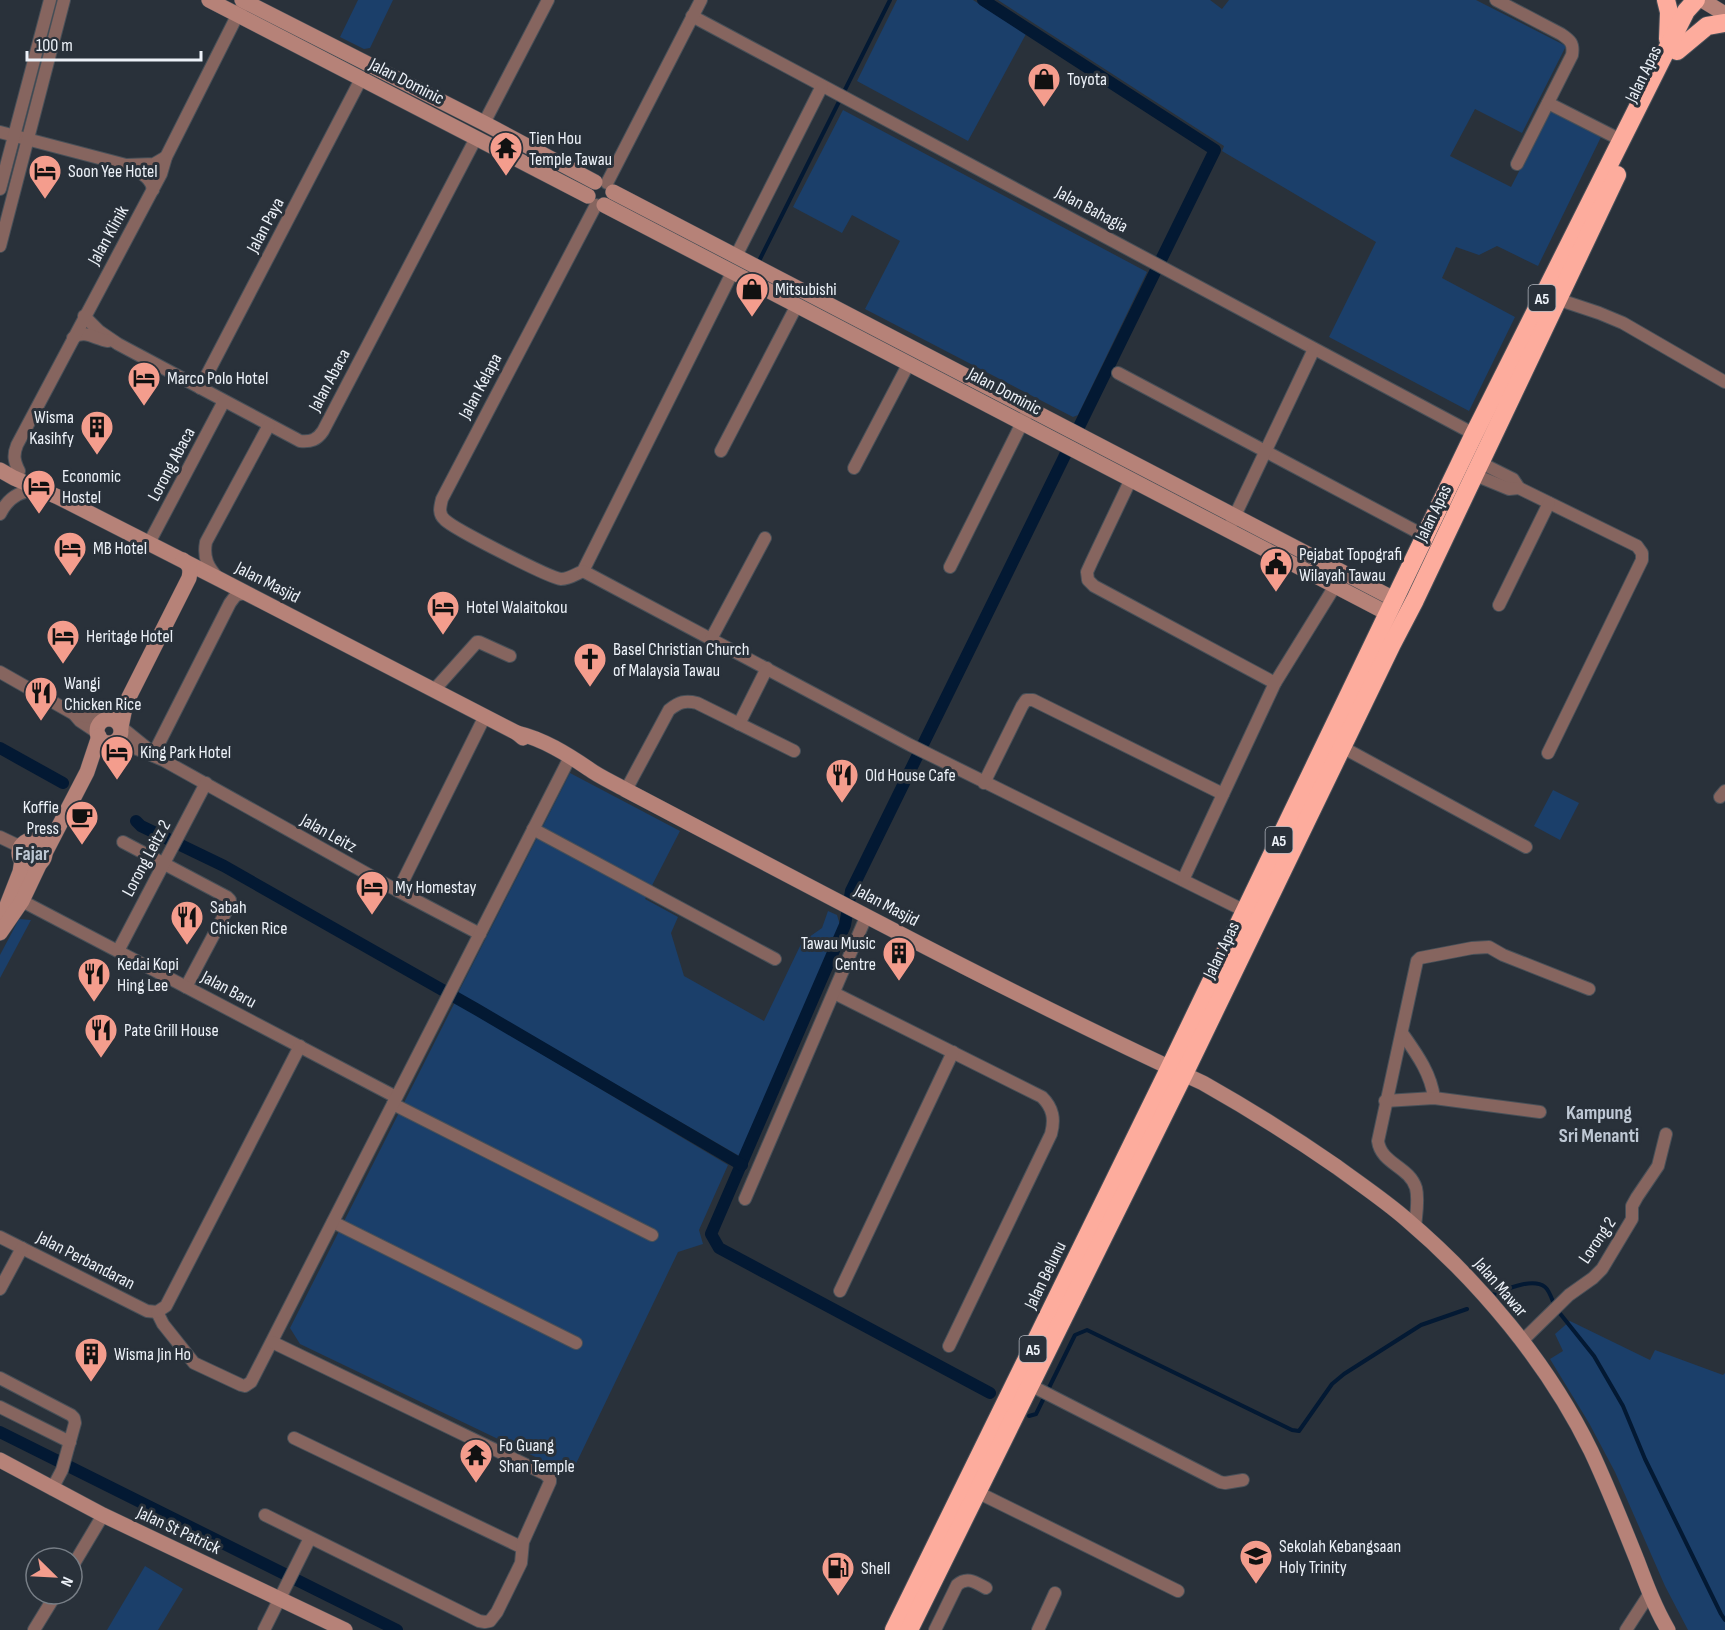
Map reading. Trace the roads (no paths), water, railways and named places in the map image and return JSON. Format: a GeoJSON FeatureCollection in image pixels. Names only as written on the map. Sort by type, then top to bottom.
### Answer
{"type":"FeatureCollection","features":[{"type":"Feature","properties":{"kind":"highway"},"geometry":{"type":"LineString","coordinates":[[1666,0],[1673,49],[1707,26],[1725,23]]}},
{"type":"Feature","properties":{"kind":"highway","name":"Jalan Apas"},"geometry":{"type":"LineString","coordinates":[[1177,1071],[1245,911],[1474,434],[1621,140],[1673,49],[1696,16],[1699,0]]}},
{"type":"Feature","properties":{"kind":"highway","name":"Jalan Apas"},"geometry":{"type":"LineString","coordinates":[[1177,1071],[1415,600],[1673,49]]}},
{"type":"Feature","properties":{"kind":"highway"},"geometry":{"type":"LineString","coordinates":[[1391,606],[1395,613],[1415,600]]}},
{"type":"Feature","properties":{"kind":"highway","name":"Jalan Belunu"},"geometry":{"type":"LineString","coordinates":[[909,1630],[977,1492],[1041,1390],[1177,1071]]}},
{"type":"Feature","properties":{"kind":"highway","name":"Jalan Belunu"},"geometry":{"type":"LineString","coordinates":[[894,1630],[1177,1071]]}},
{"type":"Feature","properties":{"kind":"street"},"geometry":{"type":"LineString","coordinates":[[0,189],[50,0]]}},
{"type":"Feature","properties":{"kind":"street"},"geometry":{"type":"LineString","coordinates":[[0,246],[64,0]]}},
{"type":"Feature","properties":{"kind":"street","name":"Jalan Dominic"},"geometry":{"type":"LineString","coordinates":[[208,0],[241,5],[484,123],[733,272],[909,363],[1026,415]]}},
{"type":"Feature","properties":{"kind":"street"},"geometry":{"type":"LineString","coordinates":[[476,138],[481,139],[488,135],[489,129],[484,123],[548,0]]}},
{"type":"Feature","properties":{"kind":"street","name":"Jalan Kelapa"},"geometry":{"type":"LineString","coordinates":[[583,571],[568,578],[552,577],[508,556],[447,522],[440,513],[440,507],[442,499],[701,0]]}},
{"type":"Feature","properties":{"kind":"street"},"geometry":{"type":"LineString","coordinates":[[1496,0],[1570,40],[1574,47],[1517,164]]}},
{"type":"Feature","properties":{"kind":"street"},"geometry":{"type":"LineString","coordinates":[[1699,0],[1725,14]]}},
{"type":"Feature","properties":{"kind":"street","name":"Jalan Dominic"},"geometry":{"type":"LineString","coordinates":[[241,5],[361,79],[476,138],[736,256],[1055,431],[1391,606]]}},
{"type":"Feature","properties":{"kind":"street","name":"Jalan Klinik"},"geometry":{"type":"LineString","coordinates":[[19,471],[14,460],[17,445],[153,190],[166,157],[241,5]]}},
{"type":"Feature","properties":{"kind":"street","name":"Jalan Bahagia"},"geometry":{"type":"LineString","coordinates":[[693,16],[1474,434]]}},
{"type":"Feature","properties":{"kind":"street","name":"Jalan Paya"},"geometry":{"type":"LineString","coordinates":[[200,388],[361,79]]}},
{"type":"Feature","properties":{"kind":"street"},"geometry":{"type":"LineString","coordinates":[[736,256],[825,87]]}},
{"type":"Feature","properties":{"kind":"street"},"geometry":{"type":"LineString","coordinates":[[1548,103],[1621,140]]}},
{"type":"Feature","properties":{"kind":"street"},"geometry":{"type":"LineString","coordinates":[[0,132],[126,165],[154,164],[166,157]]}},
{"type":"Feature","properties":{"kind":"street","name":"Jalan Abaca"},"geometry":{"type":"LineString","coordinates":[[118,344],[300,441],[314,441],[319,437],[476,138]]}},
{"type":"Feature","properties":{"kind":"street"},"geometry":{"type":"LineString","coordinates":[[126,165],[146,177],[152,184],[153,190]]}},
{"type":"Feature","properties":{"kind":"street"},"geometry":{"type":"LineString","coordinates":[[733,272],[583,571],[909,745],[1245,911]]}},
{"type":"Feature","properties":{"kind":"street"},"geometry":{"type":"LineString","coordinates":[[1557,299],[1623,323],[1725,382]]}},
{"type":"Feature","properties":{"kind":"street"},"geometry":{"type":"LineString","coordinates":[[721,451],[797,305]]}},
{"type":"Feature","properties":{"kind":"street"},"geometry":{"type":"LineString","coordinates":[[84,316],[118,344]]}},
{"type":"Feature","properties":{"kind":"street"},"geometry":{"type":"LineString","coordinates":[[73,338],[83,334],[118,344]]}},
{"type":"Feature","properties":{"kind":"street"},"geometry":{"type":"LineString","coordinates":[[1232,523],[1314,349]]}},
{"type":"Feature","properties":{"kind":"street"},"geometry":{"type":"LineString","coordinates":[[854,468],[909,363]]}},
{"type":"Feature","properties":{"kind":"street"},"geometry":{"type":"LineString","coordinates":[[1118,374],[1425,536]]}},
{"type":"Feature","properties":{"kind":"street","name":"Lorong Abaca"},"geometry":{"type":"LineString","coordinates":[[149,543],[224,401]]}},
{"type":"Feature","properties":{"kind":"street"},"geometry":{"type":"LineString","coordinates":[[950,567],[1026,415]]}},
{"type":"Feature","properties":{"kind":"street"},"geometry":{"type":"LineString","coordinates":[[219,579],[206,561],[206,543],[269,425]]}},
{"type":"Feature","properties":{"kind":"street","name":"Jalan Dominic"},"geometry":{"type":"LineString","coordinates":[[1083,445],[1131,479],[1232,523],[1335,586],[1391,606]]}},
{"type":"Feature","properties":{"kind":"street"},"geometry":{"type":"LineString","coordinates":[[0,459],[51,489],[58,497]]}},
{"type":"Feature","properties":{"kind":"street"},"geometry":{"type":"LineString","coordinates":[[1478,469],[1513,479],[1519,488],[1637,546],[1642,553],[1642,560],[1548,753]]}},
{"type":"Feature","properties":{"kind":"street","name":"Jalan Masjid"},"geometry":{"type":"LineString","coordinates":[[0,470],[183,560],[435,690],[517,733],[567,763],[589,770]]}},
{"type":"Feature","properties":{"kind":"street"},"geometry":{"type":"LineString","coordinates":[[1131,479],[1087,572],[1088,580],[1094,586],[1275,683]]}},
{"type":"Feature","properties":{"kind":"street"},"geometry":{"type":"LineString","coordinates":[[0,514],[5,504],[16,495],[28,491],[40,491]]}},
{"type":"Feature","properties":{"kind":"street"},"geometry":{"type":"LineString","coordinates":[[1499,605],[1549,503]]}},
{"type":"Feature","properties":{"kind":"street"},"geometry":{"type":"LineString","coordinates":[[711,639],[765,538]]}},
{"type":"Feature","properties":{"kind":"street"},"geometry":{"type":"LineString","coordinates":[[0,923],[24,882],[42,858],[134,688],[189,578],[190,569],[183,560]]}},
{"type":"Feature","properties":{"kind":"street"},"geometry":{"type":"LineString","coordinates":[[1183,880],[1275,683],[1335,586]]}},
{"type":"Feature","properties":{"kind":"street"},"geometry":{"type":"LineString","coordinates":[[159,756],[230,603],[236,595],[246,593]]}},
{"type":"Feature","properties":{"kind":"street"},"geometry":{"type":"LineString","coordinates":[[435,690],[477,642],[510,656]]}},
{"type":"Feature","properties":{"kind":"street"},"geometry":{"type":"LineString","coordinates":[[739,723],[767,668]]}},
{"type":"Feature","properties":{"kind":"street","name":"Jalan Leitz"},"geometry":{"type":"LineString","coordinates":[[0,672],[74,714],[80,721],[109,731],[159,756],[398,891],[480,934]]}},
{"type":"Feature","properties":{"kind":"street"},"geometry":{"type":"LineString","coordinates":[[984,783],[1022,706],[1026,700],[1033,700],[1223,794]]}},
{"type":"Feature","properties":{"kind":"street"},"geometry":{"type":"LineString","coordinates":[[626,790],[669,710],[677,703],[687,701],[697,703],[794,751]]}},
{"type":"Feature","properties":{"kind":"street"},"geometry":{"type":"LineString","coordinates":[[398,891],[485,716]]}},
{"type":"Feature","properties":{"kind":"street","name":"Jalan Masjid"},"geometry":{"type":"LineString","coordinates":[[517,733],[532,737],[578,760],[589,770],[862,915],[995,983],[1177,1071]]}},
{"type":"Feature","properties":{"kind":"street"},"geometry":{"type":"LineString","coordinates":[[1342,747],[1526,847]]}},
{"type":"Feature","properties":{"kind":"street"},"geometry":{"type":"LineString","coordinates":[[300,1046],[166,1306],[158,1312],[163,1324],[194,1363],[245,1386],[251,1382],[272,1342],[567,763]]}},
{"type":"Feature","properties":{"kind":"street","name":"Lorong Leitz 2"},"geometry":{"type":"LineString","coordinates":[[118,951],[206,783]]}},
{"type":"Feature","properties":{"kind":"street"},"geometry":{"type":"LineString","coordinates":[[24,849],[59,824]]}},
{"type":"Feature","properties":{"kind":"street"},"geometry":{"type":"LineString","coordinates":[[533,829],[775,958]]}},
{"type":"Feature","properties":{"kind":"street"},"geometry":{"type":"LineString","coordinates":[[0,837],[24,849],[28,865],[32,866],[42,858],[44,849],[39,842],[24,849]]}},
{"type":"Feature","properties":{"kind":"street"},"geometry":{"type":"LineString","coordinates":[[123,842],[230,900],[229,906],[186,987]]}},
{"type":"Feature","properties":{"kind":"street"},"geometry":{"type":"LineString","coordinates":[[0,933],[22,902],[19,899],[24,882],[24,849]]}},
{"type":"Feature","properties":{"kind":"street"},"geometry":{"type":"LineString","coordinates":[[24,882],[45,912]]}},
{"type":"Feature","properties":{"kind":"street","name":"Jalan Baru"},"geometry":{"type":"LineString","coordinates":[[22,902],[300,1046],[395,1101],[652,1235]]}},
{"type":"Feature","properties":{"kind":"street"},"geometry":{"type":"LineString","coordinates":[[745,1199],[834,993],[862,915]]}},
{"type":"Feature","properties":{"kind":"street"},"geometry":{"type":"LineString","coordinates":[[1415,1227],[1416,1187],[1406,1172],[1383,1156],[1378,1141],[1416,965],[1420,958],[1489,947],[1503,955],[1589,989]]}},
{"type":"Feature","properties":{"kind":"street"},"geometry":{"type":"LineString","coordinates":[[834,993],[1042,1097],[1052,1110],[1051,1134],[949,1346]]}},
{"type":"Feature","properties":{"kind":"street"},"geometry":{"type":"LineString","coordinates":[[1402,1033],[1423,1064],[1434,1098]]}},
{"type":"Feature","properties":{"kind":"street"},"geometry":{"type":"LineString","coordinates":[[840,1291],[953,1052]]}},
{"type":"Feature","properties":{"kind":"street","name":"Jalan Mawar"},"geometry":{"type":"LineString","coordinates":[[1177,1071],[1232,1099],[1370,1190],[1415,1227],[1475,1285],[1522,1341],[1559,1395],[1591,1451],[1650,1593],[1668,1630]]}},
{"type":"Feature","properties":{"kind":"street"},"geometry":{"type":"LineString","coordinates":[[1385,1101],[1434,1098],[1540,1112]]}},
{"type":"Feature","properties":{"kind":"street","name":"Lorong 2"},"geometry":{"type":"LineString","coordinates":[[1522,1341],[1569,1295],[1602,1269],[1632,1220],[1632,1206],[1658,1166],[1666,1134]]}},
{"type":"Feature","properties":{"kind":"street"},"geometry":{"type":"LineString","coordinates":[[333,1222],[576,1343]]}},
{"type":"Feature","properties":{"kind":"street","name":"Jalan Perbandaran"},"geometry":{"type":"LineString","coordinates":[[0,1237],[147,1311],[158,1312]]}},
{"type":"Feature","properties":{"kind":"street"},"geometry":{"type":"LineString","coordinates":[[0,1288],[22,1248]]}},
{"type":"Feature","properties":{"kind":"street"},"geometry":{"type":"LineString","coordinates":[[265,1515],[485,1622],[490,1621],[497,1612],[521,1563],[521,1547],[550,1486],[548,1476],[272,1342]]}},
{"type":"Feature","properties":{"kind":"street"},"geometry":{"type":"LineString","coordinates":[[0,1378],[74,1418],[75,1423],[63,1466],[52,1489]]}},
{"type":"Feature","properties":{"kind":"street"},"geometry":{"type":"LineString","coordinates":[[1041,1390],[1220,1482],[1243,1480]]}},
{"type":"Feature","properties":{"kind":"street"},"geometry":{"type":"LineString","coordinates":[[0,1407],[70,1442]]}},
{"type":"Feature","properties":{"kind":"street"},"geometry":{"type":"LineString","coordinates":[[294,1438],[521,1547]]}},
{"type":"Feature","properties":{"kind":"street","name":"Jalan St Patrick"},"geometry":{"type":"LineString","coordinates":[[0,1460],[103,1515],[345,1630]]}},
{"type":"Feature","properties":{"kind":"street"},"geometry":{"type":"LineString","coordinates":[[977,1492],[1178,1591]]}},
{"type":"Feature","properties":{"kind":"street"},"geometry":{"type":"LineString","coordinates":[[84,1547],[103,1515]]}},
{"type":"Feature","properties":{"kind":"street"},"geometry":{"type":"LineString","coordinates":[[264,1630],[310,1538]]}},
{"type":"Feature","properties":{"kind":"street"},"geometry":{"type":"LineString","coordinates":[[935,1630],[957,1585],[962,1580],[967,1579],[986,1588]]}},
{"type":"Feature","properties":{"kind":"street"},"geometry":{"type":"LineString","coordinates":[[1038,1630],[1055,1593]]}},
{"type":"Feature","properties":{"kind":"street"},"geometry":{"type":"LineString","coordinates":[[1626,1630],[1650,1593]]}},
{"type":"Feature","properties":{"kind":"street"},"geometry":{"type":"LineString","coordinates":[[34,1630],[49,1606]]}},
{"type":"Feature","properties":{"kind":"waterway"},"geometry":{"type":"LineString","coordinates":[[760,259],[890,0]]}},
{"type":"Feature","properties":{"kind":"waterway"},"geometry":{"type":"LineString","coordinates":[[983,0],[1215,150],[851,891],[845,925],[711,1234],[719,1248],[990,1393]]}},
{"type":"Feature","properties":{"kind":"waterway"},"geometry":{"type":"LineString","coordinates":[[0,748],[63,783]]}},
{"type":"Feature","properties":{"kind":"waterway"},"geometry":{"type":"LineString","coordinates":[[136,821],[141,826],[224,866],[476,1009],[742,1165]]}},
{"type":"Feature","properties":{"kind":"waterway"},"geometry":{"type":"LineString","coordinates":[[1492,1295],[1518,1285],[1540,1284],[1546,1288],[1554,1304]]}},
{"type":"Feature","properties":{"kind":"waterway"},"geometry":{"type":"LineString","coordinates":[[1029,1416],[1036,1414],[1075,1335],[1087,1330],[1292,1430],[1299,1431],[1332,1384],[1344,1374],[1421,1325],[1467,1309]]}},
{"type":"Feature","properties":{"kind":"waterway"},"geometry":{"type":"LineString","coordinates":[[1558,1311],[1594,1356],[1623,1406],[1645,1459],[1725,1620]]}},
{"type":"Feature","properties":{"kind":"waterway"},"geometry":{"type":"LineString","coordinates":[[0,1432],[397,1630]]}},
{"type":"Feature","properties":{"kind":"place","name":"Toyota"},"geometry":{"type":"Point","coordinates":[1044,108]}},
{"type":"Feature","properties":{"kind":"place","name":"Tien Hou Temple Tawau"},"geometry":{"type":"Point","coordinates":[506,177]}},
{"type":"Feature","properties":{"kind":"place","name":"Soon Yee Hotel"},"geometry":{"type":"Point","coordinates":[45,200]}},
{"type":"Feature","properties":{"kind":"place","name":"Mitsubishi"},"geometry":{"type":"Point","coordinates":[752,318]}},
{"type":"Feature","properties":{"kind":"place","name":"Marco Polo Hotel"},"geometry":{"type":"Point","coordinates":[144,407]}},
{"type":"Feature","properties":{"kind":"place","name":"Wisma Kasihfy"},"geometry":{"type":"Point","coordinates":[97,456]}},
{"type":"Feature","properties":{"kind":"place","name":"Economic Hostel"},"geometry":{"type":"Point","coordinates":[39,515]}},
{"type":"Feature","properties":{"kind":"place","name":"MB Hotel"},"geometry":{"type":"Point","coordinates":[70,577]}},
{"type":"Feature","properties":{"kind":"place","name":"Pejabat Topografi Wilayah Tawau"},"geometry":{"type":"Point","coordinates":[1276,593]}},
{"type":"Feature","properties":{"kind":"place","name":"Hotel Walaitokou"},"geometry":{"type":"Point","coordinates":[443,636]}},
{"type":"Feature","properties":{"kind":"place","name":"Heritage Hotel"},"geometry":{"type":"Point","coordinates":[63,665]}},
{"type":"Feature","properties":{"kind":"place","name":"Basel Christian Church of Malaysia Tawau"},"geometry":{"type":"Point","coordinates":[590,688]}},
{"type":"Feature","properties":{"kind":"place","name":"Wangi Chicken Rice"},"geometry":{"type":"Point","coordinates":[41,722]}},
{"type":"Feature","properties":{"kind":"place","name":"King Park Hotel"},"geometry":{"type":"Point","coordinates":[117,781]}},
{"type":"Feature","properties":{"kind":"place","name":"Old House Cafe"},"geometry":{"type":"Point","coordinates":[842,804]}},
{"type":"Feature","properties":{"kind":"place","name":"Koffie Press"},"geometry":{"type":"Point","coordinates":[82,846]}},
{"type":"Feature","properties":{"kind":"place","name":"My Homestay"},"geometry":{"type":"Point","coordinates":[372,916]}},
{"type":"Feature","properties":{"kind":"place","name":"Sabah Chicken Rice"},"geometry":{"type":"Point","coordinates":[187,946]}},
{"type":"Feature","properties":{"kind":"place","name":"Tawau Music Centre"},"geometry":{"type":"Point","coordinates":[899,982]}},
{"type":"Feature","properties":{"kind":"place","name":"Kedai Kopi Hing Lee"},"geometry":{"type":"Point","coordinates":[94,1003]}},
{"type":"Feature","properties":{"kind":"place","name":"Pate Grill House"},"geometry":{"type":"Point","coordinates":[101,1059]}},
{"type":"Feature","properties":{"kind":"place","name":"Wisma Jin Ho"},"geometry":{"type":"Point","coordinates":[91,1383]}},
{"type":"Feature","properties":{"kind":"place","name":"Fo Guang Shan Temple"},"geometry":{"type":"Point","coordinates":[476,1484]}},
{"type":"Feature","properties":{"kind":"place","name":"Sekolah Kebangsaan Holy Trinity"},"geometry":{"type":"Point","coordinates":[1256,1585]}},
{"type":"Feature","properties":{"kind":"place","name":"Shell"},"geometry":{"type":"Point","coordinates":[838,1597]}},
{"type":"Feature","properties":{"kind":"district","name":"Fajar"},"geometry":{"type":"Point","coordinates":[32,853]}},
{"type":"Feature","properties":{"kind":"district","name":"Kampung Sri Menanti"},"geometry":{"type":"Point","coordinates":[1599,1124]}}]}
